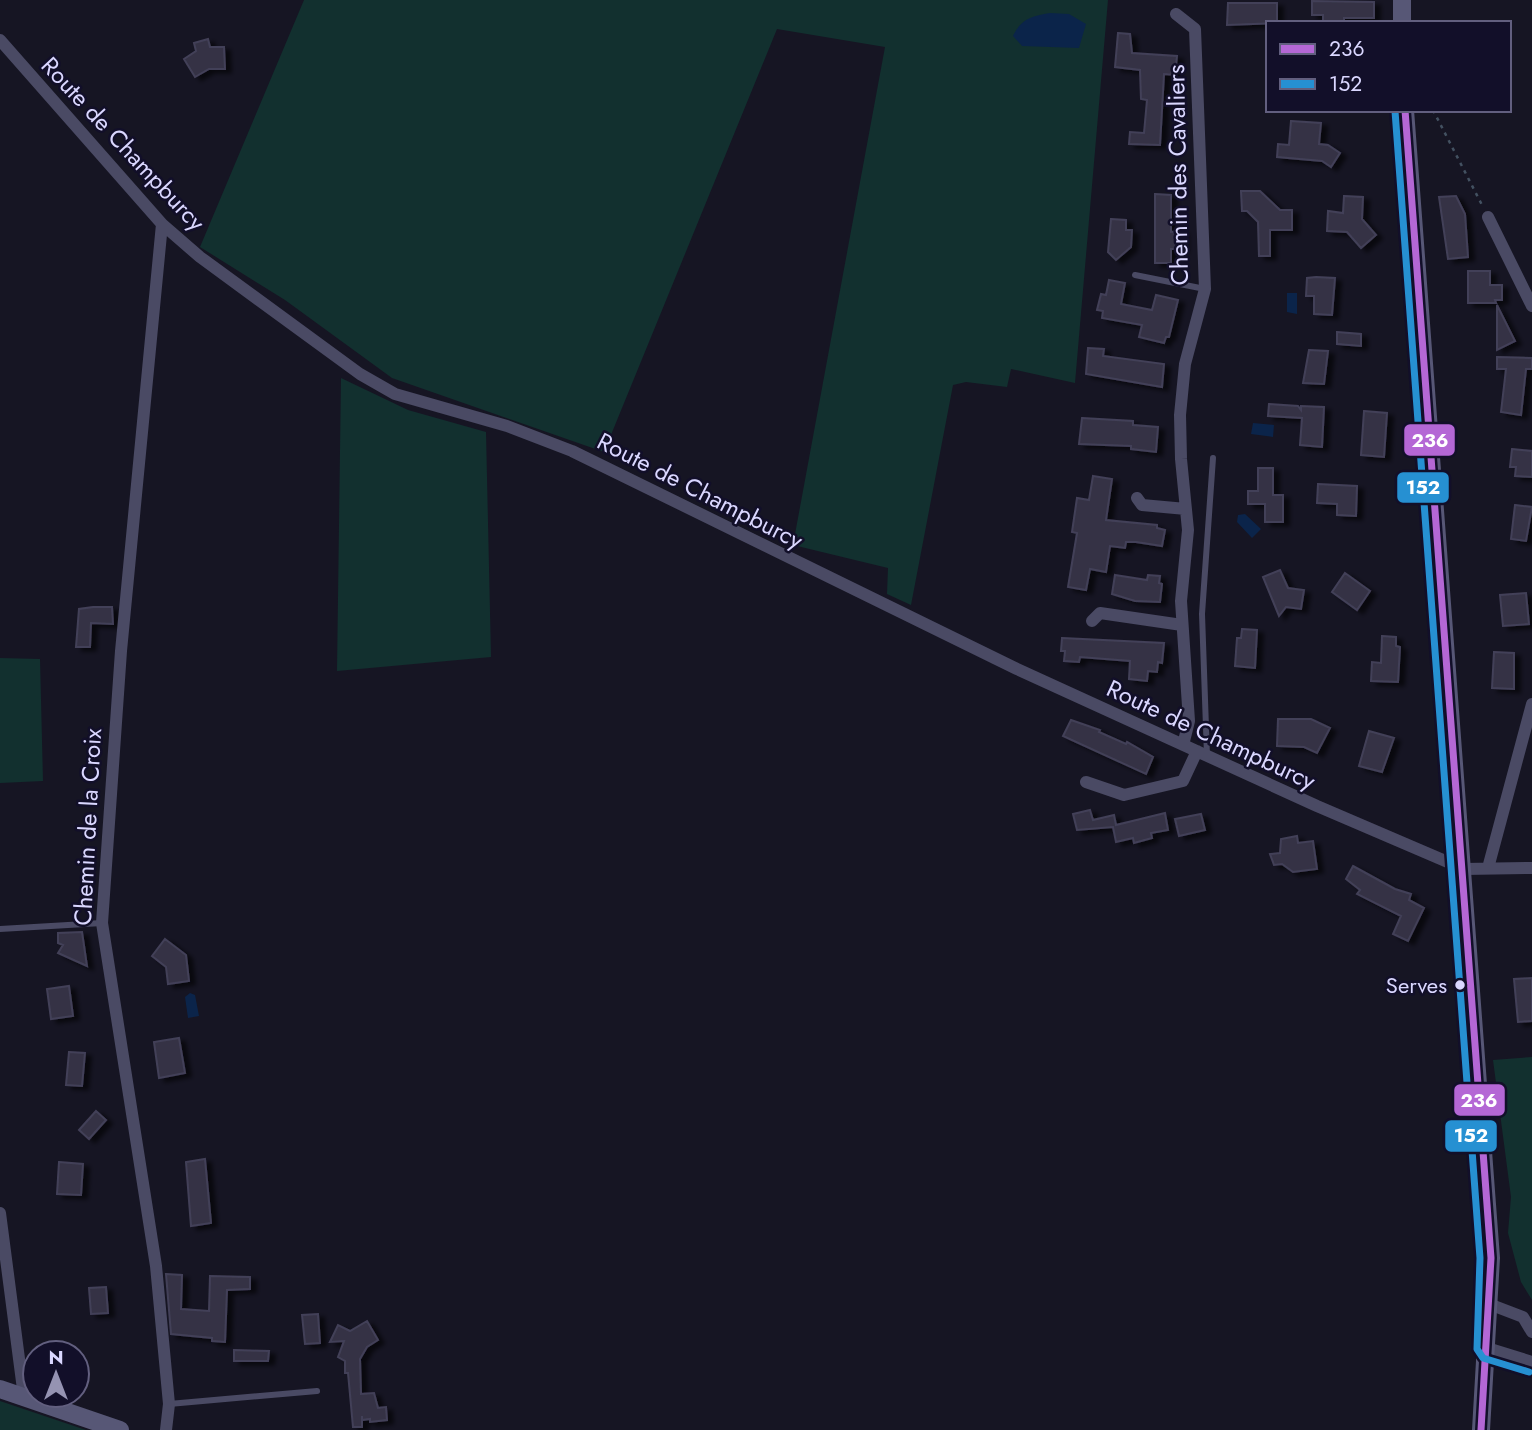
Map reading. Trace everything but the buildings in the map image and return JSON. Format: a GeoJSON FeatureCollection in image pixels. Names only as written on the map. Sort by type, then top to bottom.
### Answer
{"type":"FeatureCollection","features":[{"type":"Feature","properties":{"kind":"main road"},"geometry":{"type":"LineString","coordinates":[[1402,0],[1402,21]]}},
{"type":"Feature","properties":{"kind":"main road"},"geometry":{"type":"LineString","coordinates":[[1405,112],[1464,869],[1491,1258],[1488,1349],[1481,1430]]}},
{"type":"Feature","properties":{"kind":"main road"},"geometry":{"type":"LineString","coordinates":[[0,1389],[21,1396]]}},
{"type":"Feature","properties":{"kind":"main road"},"geometry":{"type":"LineString","coordinates":[[59,1409],[120,1430]]}},
{"type":"Feature","properties":{"kind":"street","name":"Chemin des Cavaliers"},"geometry":{"type":"LineString","coordinates":[[1176,14],[1195,29],[1205,289],[1185,365],[1181,402],[1181,460],[1188,530],[1181,601],[1189,721],[1183,745]]}},
{"type":"Feature","properties":{"kind":"street","name":"Route de Champburcy"},"geometry":{"type":"LineString","coordinates":[[0,40],[162,224],[200,257],[360,373],[395,394],[507,426],[572,451],[794,562],[1202,754],[1464,869]]}},
{"type":"Feature","properties":{"kind":"street"},"geometry":{"type":"LineString","coordinates":[[1488,217],[1532,306]]}},
{"type":"Feature","properties":{"kind":"street","name":"Chemin de la Croix"},"geometry":{"type":"LineString","coordinates":[[162,224],[121,651],[102,923],[156,1266],[169,1404],[166,1430]]}},
{"type":"Feature","properties":{"kind":"street"},"geometry":{"type":"LineString","coordinates":[[1137,498],[1142,505],[1186,509]]}},
{"type":"Feature","properties":{"kind":"street"},"geometry":{"type":"LineString","coordinates":[[1092,621],[1100,613],[1182,625]]}},
{"type":"Feature","properties":{"kind":"street"},"geometry":{"type":"LineString","coordinates":[[1488,868],[1532,704]]}},
{"type":"Feature","properties":{"kind":"street"},"geometry":{"type":"LineString","coordinates":[[1086,782],[1124,795],[1183,781],[1202,754]]}},
{"type":"Feature","properties":{"kind":"street"},"geometry":{"type":"LineString","coordinates":[[1464,869],[1532,868]]}},
{"type":"Feature","properties":{"kind":"street"},"geometry":{"type":"LineString","coordinates":[[0,1213],[21,1374]]}},
{"type":"Feature","properties":{"kind":"street"},"geometry":{"type":"LineString","coordinates":[[1489,1304],[1522,1317],[1532,1332]]}},
{"type":"Feature","properties":{"kind":"street"},"geometry":{"type":"LineString","coordinates":[[1488,1349],[1532,1362]]}},
{"type":"Feature","properties":{"kind":"lane"},"geometry":{"type":"LineString","coordinates":[[1135,275],[1205,289]]}},
{"type":"Feature","properties":{"kind":"lane"},"geometry":{"type":"LineString","coordinates":[[1202,754],[1202,614],[1213,458]]}},
{"type":"Feature","properties":{"kind":"lane"},"geometry":{"type":"LineString","coordinates":[[0,929],[102,923]]}},
{"type":"Feature","properties":{"kind":"lane"},"geometry":{"type":"LineString","coordinates":[[169,1404],[317,1391]]}},
{"type":"Feature","properties":{"kind":"path"},"geometry":{"type":"LineString","coordinates":[[1434,112],[1488,217]]}},
{"type":"Feature","properties":{"kind":"green space"},"geometry":{"type":"Polygon","coordinates":[[[304,0],[1108,0],[1075,383],[1011,369],[1007,387],[966,382],[953,385],[911,605],[887,594],[888,568],[793,545],[885,47],[777,29],[604,452],[392,378],[285,300],[200,247],[304,0]]]}},
{"type":"Feature","properties":{"kind":"green space"},"geometry":{"type":"Polygon","coordinates":[[[341,378],[408,410],[486,432],[491,657],[337,671],[341,378]]]}},
{"type":"Feature","properties":{"kind":"green space"},"geometry":{"type":"Polygon","coordinates":[[[0,658],[40,659],[43,781],[0,783],[0,658]]]}},
{"type":"Feature","properties":{"kind":"green space"},"geometry":{"type":"Polygon","coordinates":[[[1532,1057],[1532,1300],[1521,1282],[1508,1233],[1511,1197],[1493,1060],[1532,1057]]]}},
{"type":"Feature","properties":{"kind":"green space"},"geometry":{"type":"Polygon","coordinates":[[[0,1401],[86,1430],[0,1430],[0,1401]]]}},
{"type":"Feature","properties":{"kind":"water"},"geometry":{"type":"Polygon","coordinates":[[[1050,13],[1069,14],[1086,24],[1079,48],[1022,46],[1013,36],[1027,19],[1050,13]]]}},
{"type":"Feature","properties":{"kind":"water"},"geometry":{"type":"Polygon","coordinates":[[[1287,293],[1297,293],[1297,314],[1287,312],[1287,293]]]}},
{"type":"Feature","properties":{"kind":"water"},"geometry":{"type":"Polygon","coordinates":[[[1253,423],[1274,425],[1273,437],[1251,434],[1253,423]]]}},
{"type":"Feature","properties":{"kind":"water"},"geometry":{"type":"Polygon","coordinates":[[[1245,514],[1261,529],[1252,538],[1237,522],[1238,515],[1245,514]]]}},
{"type":"Feature","properties":{"kind":"water"},"geometry":{"type":"Polygon","coordinates":[[[190,993],[195,995],[199,1016],[188,1018],[185,997],[190,993]]]}},
{"type":"Feature","properties":{"kind":"transit line","name":"152"},"geometry":{"type":"LineString","coordinates":[[1395,112],[1480,1258],[1477,1349],[1483,1358],[1529,1372]]}},
{"type":"Feature","properties":{"kind":"transit line","name":"236"},"geometry":{"type":"LineString","coordinates":[[1405,112],[1491,1258],[1481,1430]]}},
{"type":"Feature","properties":{"kind":"place","name":"Serves"},"geometry":{"type":"Point","coordinates":[1460,985]}}]}
